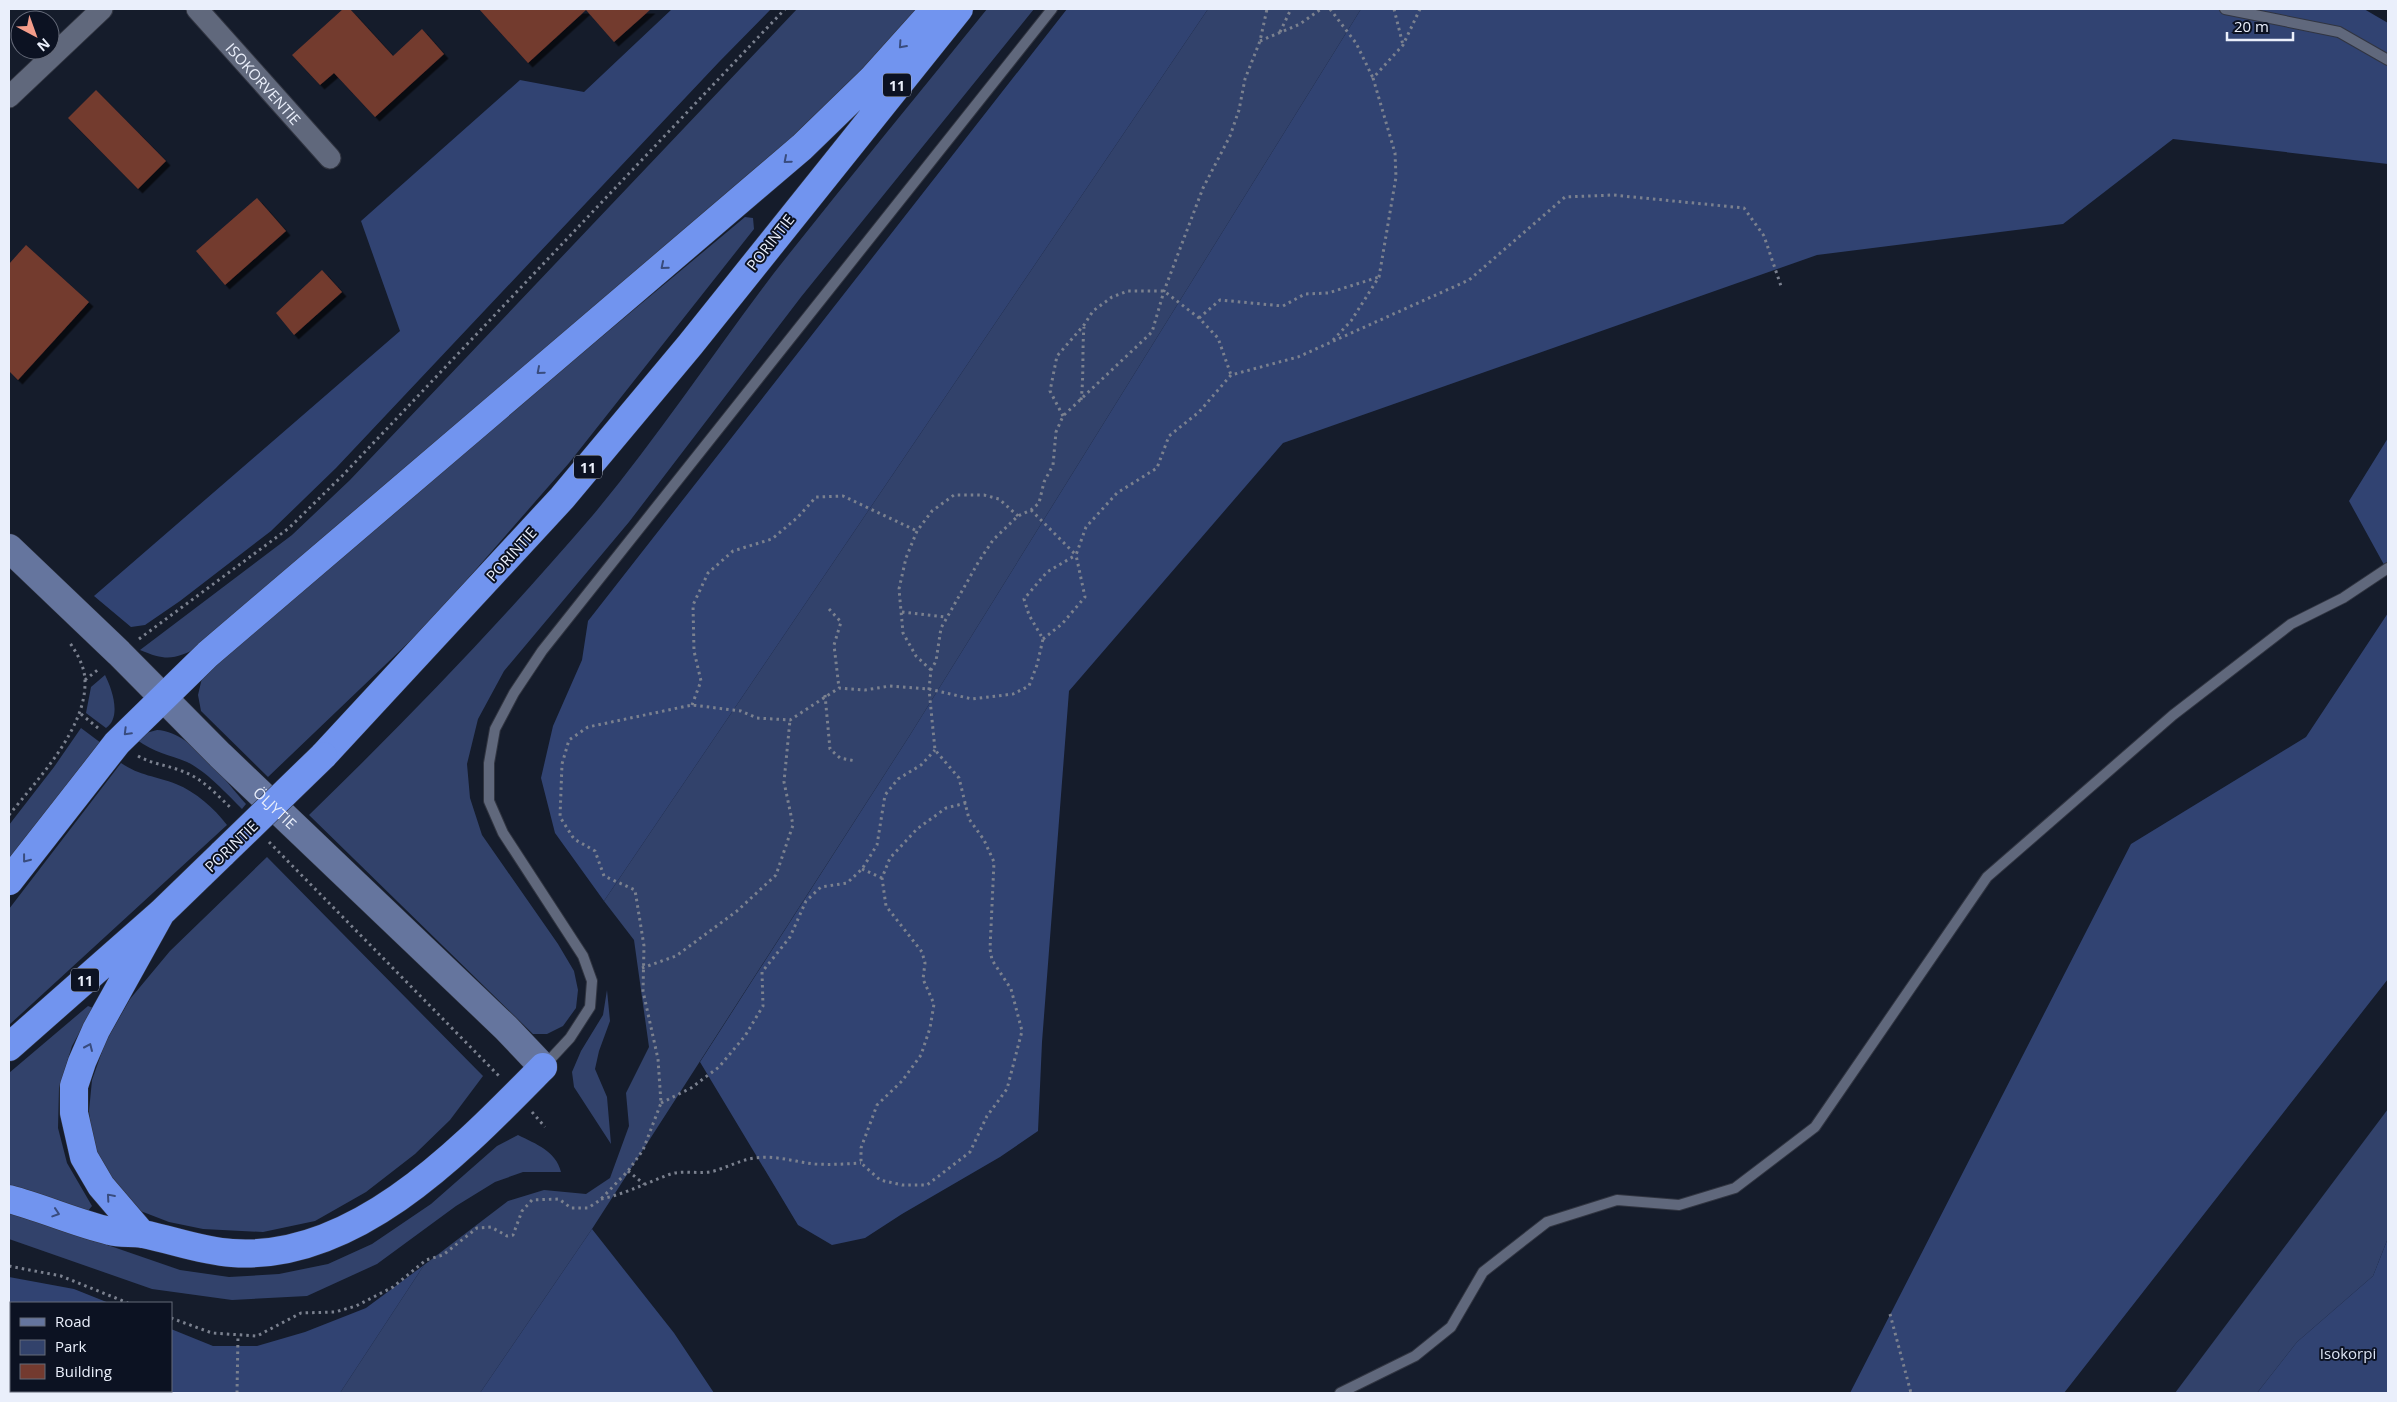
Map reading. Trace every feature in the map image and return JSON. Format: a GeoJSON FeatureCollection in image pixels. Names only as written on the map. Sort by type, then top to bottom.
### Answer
{"type":"FeatureCollection","features":[{"type":"Feature","properties":{"kind":"highway"},"geometry":{"type":"LineString","coordinates":[[9,881],[116,743],[162,697],[208,654],[802,147],[872,78],[935,9]]}},
{"type":"Feature","properties":{"kind":"highway","name":"PORINTIE"},"geometry":{"type":"LineString","coordinates":[[9,1047],[161,912],[323,756],[562,498],[690,345],[958,9]]}},
{"type":"Feature","properties":{"kind":"highway"},"geometry":{"type":"LineString","coordinates":[[142,1234],[101,1186],[84,1157],[74,1112],[74,1086],[96,1030],[161,912]]}},
{"type":"Feature","properties":{"kind":"highway"},"geometry":{"type":"LineString","coordinates":[[9,1199],[111,1231],[142,1234],[200,1249],[253,1254],[280,1250],[323,1239],[351,1228],[401,1196],[430,1173],[543,1067]]}},
{"type":"Feature","properties":{"kind":"main road","name":"ÖLJYTIE"},"geometry":{"type":"LineString","coordinates":[[9,548],[506,1028],[543,1067]]}},
{"type":"Feature","properties":{"kind":"street"},"geometry":{"type":"LineString","coordinates":[[9,96],[102,9]]}},
{"type":"Feature","properties":{"kind":"street","name":"ISOKORVENTIE"},"geometry":{"type":"LineString","coordinates":[[197,9],[330,158]]}},
{"type":"Feature","properties":{"kind":"lane"},"geometry":{"type":"LineString","coordinates":[[543,1067],[570,1038],[590,1007],[592,981],[583,956],[504,833],[489,801],[489,763],[496,729],[514,694],[542,650],[1052,9]]}},
{"type":"Feature","properties":{"kind":"lane"},"geometry":{"type":"LineString","coordinates":[[2225,9],[2339,32],[2388,60]]}},
{"type":"Feature","properties":{"kind":"lane"},"geometry":{"type":"LineString","coordinates":[[1340,1393],[1415,1356],[1451,1327],[1483,1272],[1547,1222],[1617,1200],[1678,1204],[1735,1188],[1815,1126],[1987,877],[2173,715],[2220,678],[2291,624],[2343,598],[2388,568]]}},
{"type":"Feature","properties":{"kind":"path"},"geometry":{"type":"LineString","coordinates":[[85,680],[289,528],[343,475],[785,9]]}},
{"type":"Feature","properties":{"kind":"path"},"geometry":{"type":"LineString","coordinates":[[966,803],[946,808],[917,829],[890,858],[882,878],[886,906],[922,952],[925,962],[923,980],[934,1004],[930,1028],[921,1055],[902,1080],[877,1105],[861,1148],[862,1163],[880,1180],[902,1185],[927,1185],[970,1152],[987,1116],[1007,1089],[1022,1031],[1012,989],[992,960],[990,949],[994,862],[984,840],[968,819],[966,803],[960,778],[935,750],[929,689],[931,670],[936,661],[938,636],[946,617],[993,540],[1018,516],[1031,510],[1039,503],[1044,482],[1053,465],[1056,432],[1063,416],[1152,332],[1164,291],[1203,188],[1230,136],[1239,110],[1245,79],[1260,41],[1267,9]]}},
{"type":"Feature","properties":{"kind":"path"},"geometry":{"type":"LineString","coordinates":[[1280,33],[1291,9]]}},
{"type":"Feature","properties":{"kind":"path"},"geometry":{"type":"LineString","coordinates":[[1260,41],[1300,24],[1321,9]]}},
{"type":"Feature","properties":{"kind":"path"},"geometry":{"type":"LineString","coordinates":[[1330,9],[1356,43],[1373,78],[1395,153],[1396,177],[1379,277],[1350,321],[1331,342]]}},
{"type":"Feature","properties":{"kind":"path"},"geometry":{"type":"LineString","coordinates":[[1394,9],[1403,46]]}},
{"type":"Feature","properties":{"kind":"path"},"geometry":{"type":"LineString","coordinates":[[1373,78],[1403,46],[1420,9]]}},
{"type":"Feature","properties":{"kind":"path"},"geometry":{"type":"LineString","coordinates":[[172,1318],[212,1333],[257,1336],[301,1313],[335,1312],[356,1306],[393,1287],[426,1260],[443,1255],[477,1228],[491,1227],[507,1236],[513,1235],[522,1211],[532,1200],[558,1200],[571,1208],[588,1208],[600,1200],[628,1171],[643,1150],[661,1103],[658,1059],[643,991],[642,968],[644,946],[635,890],[604,876],[595,851],[574,839],[560,817],[562,764],[569,740],[588,726],[692,705],[741,711],[757,718],[790,720],[838,688],[865,690],[890,686],[929,689],[972,699],[1013,694],[1029,686],[1037,665],[1043,639],[1062,624],[1085,597],[1076,556],[1086,527],[1117,493],[1157,468],[1169,436],[1199,412],[1231,375],[1298,357],[1470,280],[1564,197],[1613,195],[1744,208],[1764,236],[1782,289]]}},
{"type":"Feature","properties":{"kind":"path"},"geometry":{"type":"LineString","coordinates":[[1199,318],[1220,300],[1283,306],[1305,294],[1328,293],[1379,277]]}},
{"type":"Feature","properties":{"kind":"path"},"geometry":{"type":"LineString","coordinates":[[1063,416],[1050,391],[1057,356],[1084,325],[1093,311],[1112,297],[1128,291],[1164,291],[1199,318],[1218,338],[1231,375]]}},
{"type":"Feature","properties":{"kind":"path"},"geometry":{"type":"LineString","coordinates":[[1081,401],[1084,380],[1082,360],[1084,325]]}},
{"type":"Feature","properties":{"kind":"path"},"geometry":{"type":"LineString","coordinates":[[931,670],[916,656],[903,633],[899,589],[906,558],[917,531],[932,511],[954,495],[984,495],[999,499],[1018,516]]}},
{"type":"Feature","properties":{"kind":"path"},"geometry":{"type":"LineString","coordinates":[[692,705],[700,681],[694,651],[693,605],[708,573],[733,551],[772,539],[798,517],[816,497],[843,496],[917,531]]}},
{"type":"Feature","properties":{"kind":"path"},"geometry":{"type":"LineString","coordinates":[[1031,510],[1076,556]]}},
{"type":"Feature","properties":{"kind":"path"},"geometry":{"type":"LineString","coordinates":[[1043,639],[1029,615],[1024,599],[1047,572],[1076,556]]}},
{"type":"Feature","properties":{"kind":"path"},"geometry":{"type":"LineString","coordinates":[[829,609],[841,622],[834,645],[838,688]]}},
{"type":"Feature","properties":{"kind":"path"},"geometry":{"type":"LineString","coordinates":[[902,612],[946,617]]}},
{"type":"Feature","properties":{"kind":"path"},"geometry":{"type":"LineString","coordinates":[[9,815],[49,765],[81,714],[85,680],[81,661],[66,636]]}},
{"type":"Feature","properties":{"kind":"path"},"geometry":{"type":"LineString","coordinates":[[825,695],[830,749],[840,758],[856,761]]}},
{"type":"Feature","properties":{"kind":"path"},"geometry":{"type":"LineString","coordinates":[[81,714],[116,743],[152,763],[182,771],[199,779],[234,811]]}},
{"type":"Feature","properties":{"kind":"path"},"geometry":{"type":"LineString","coordinates":[[642,968],[676,956],[737,911],[776,875],[793,825],[784,782],[790,720]]}},
{"type":"Feature","properties":{"kind":"path"},"geometry":{"type":"LineString","coordinates":[[661,1103],[691,1088],[719,1067],[745,1036],[763,1006],[762,972],[790,938],[806,901],[821,887],[847,884],[862,869],[877,845],[885,795],[898,779],[921,765],[935,750]]}},
{"type":"Feature","properties":{"kind":"path"},"geometry":{"type":"LineString","coordinates":[[262,836],[456,1030],[545,1127]]}},
{"type":"Feature","properties":{"kind":"path"},"geometry":{"type":"LineString","coordinates":[[862,869],[882,878]]}},
{"type":"Feature","properties":{"kind":"path"},"geometry":{"type":"LineString","coordinates":[[600,1200],[624,1195],[644,1184],[669,1174],[713,1172],[754,1158],[783,1158],[821,1164],[862,1163]]}},
{"type":"Feature","properties":{"kind":"path"},"geometry":{"type":"LineString","coordinates":[[628,1171],[644,1184]]}},
{"type":"Feature","properties":{"kind":"path"},"geometry":{"type":"LineString","coordinates":[[9,1266],[61,1276],[120,1302]]}},
{"type":"Feature","properties":{"kind":"path"},"geometry":{"type":"LineString","coordinates":[[1890,1314],[1910,1393]]}},
{"type":"Feature","properties":{"kind":"path"},"geometry":{"type":"LineString","coordinates":[[237,1393],[238,1335]]}},
{"type":"Feature","properties":{"kind":"green space"},"geometry":{"type":"Polygon","coordinates":[[[672,9],[771,9],[336,468],[271,531],[180,601],[145,625],[131,627],[94,596],[400,331],[361,221],[520,80],[584,92],[672,9]]]}},
{"type":"Feature","properties":{"kind":"green space"},"geometry":{"type":"Polygon","coordinates":[[[797,9],[921,9],[842,98],[201,646],[184,654],[171,657],[158,656],[140,650],[292,535],[350,480],[797,9]]]}},
{"type":"Feature","properties":{"kind":"green space"},"geometry":{"type":"Polygon","coordinates":[[[987,9],[1034,9],[801,297],[629,522],[504,671],[478,719],[467,764],[470,798],[482,835],[558,944],[574,971],[578,990],[576,1008],[563,1026],[547,1034],[533,1034],[309,815],[525,593],[593,515],[640,456],[774,273],[987,9]]]}},
{"type":"Feature","properties":{"kind":"green space"},"geometry":{"type":"Polygon","coordinates":[[[1067,9],[1208,9],[604,901],[555,833],[541,778],[553,726],[582,660],[588,621],[1067,9]]]}},
{"type":"Feature","properties":{"kind":"green space"},"geometry":{"type":"Polygon","coordinates":[[[1208,9],[1361,9],[910,735],[592,1229],[480,1393],[340,1393],[424,1265],[508,1201],[544,1190],[586,1194],[610,1178],[629,1126],[626,1093],[649,1047],[634,940],[604,901],[1208,9]]]}},
{"type":"Feature","properties":{"kind":"green space"},"geometry":{"type":"Polygon","coordinates":[[[1361,9],[2364,9],[2388,23],[2388,164],[2173,139],[2063,224],[1817,255],[1283,443],[1069,691],[1042,1042],[1038,1131],[1000,1157],[902,1214],[865,1238],[832,1245],[798,1225],[700,1062],[910,735],[1361,9]]]}},
{"type":"Feature","properties":{"kind":"green space"},"geometry":{"type":"Polygon","coordinates":[[[745,217],[753,218],[754,229],[569,463],[430,622],[268,777],[201,711],[198,695],[202,678],[220,655],[745,217]]]}},
{"type":"Feature","properties":{"kind":"green space"},"geometry":{"type":"Polygon","coordinates":[[[2388,438],[2388,572],[2349,501],[2388,438]]]}},
{"type":"Feature","properties":{"kind":"green space"},"geometry":{"type":"Polygon","coordinates":[[[2388,613],[2388,979],[2064,1393],[1850,1393],[2131,844],[2306,737],[2388,613]]]}},
{"type":"Feature","properties":{"kind":"green space"},"geometry":{"type":"Polygon","coordinates":[[[105,675],[113,695],[115,710],[111,723],[106,728],[86,713],[91,687],[105,675]]]}},
{"type":"Feature","properties":{"kind":"green space"},"geometry":{"type":"Polygon","coordinates":[[[81,728],[101,743],[9,867],[9,825],[54,767],[81,728]]]}},
{"type":"Feature","properties":{"kind":"green space"},"geometry":{"type":"Polygon","coordinates":[[[157,730],[170,733],[182,739],[206,758],[246,804],[242,809],[202,771],[187,762],[155,750],[137,740],[146,733],[157,730]]]}},
{"type":"Feature","properties":{"kind":"green space"},"geometry":{"type":"Polygon","coordinates":[[[121,763],[135,771],[176,784],[191,791],[227,825],[9,1025],[9,909],[121,763]]]}},
{"type":"Feature","properties":{"kind":"green space"},"geometry":{"type":"Polygon","coordinates":[[[267,857],[483,1076],[450,1120],[415,1154],[366,1192],[315,1221],[263,1232],[203,1229],[169,1222],[125,1205],[93,1150],[89,1111],[92,1080],[105,1043],[130,999],[170,951],[267,857]]]}},
{"type":"Feature","properties":{"kind":"green space"},"geometry":{"type":"Polygon","coordinates":[[[607,990],[610,1021],[599,1051],[595,1069],[607,1097],[611,1144],[574,1087],[572,1072],[581,1051],[603,1015],[607,990]]]}},
{"type":"Feature","properties":{"kind":"green space"},"geometry":{"type":"Polygon","coordinates":[[[88,1006],[93,1008],[72,1046],[59,1088],[58,1128],[67,1163],[92,1206],[87,1212],[9,1188],[9,1073],[88,1006]]]}},
{"type":"Feature","properties":{"kind":"green space"},"geometry":{"type":"Polygon","coordinates":[[[2388,1109],[2388,1238],[2373,1276],[2297,1342],[2257,1393],[2175,1393],[2388,1109]]]}},
{"type":"Feature","properties":{"kind":"green space"},"geometry":{"type":"Polygon","coordinates":[[[518,1135],[550,1153],[561,1172],[523,1172],[495,1182],[456,1206],[377,1264],[307,1296],[232,1300],[152,1289],[9,1239],[9,1211],[180,1270],[229,1277],[279,1274],[328,1264],[372,1244],[431,1204],[497,1146],[518,1135]]]}},
{"type":"Feature","properties":{"kind":"green space"},"geometry":{"type":"Polygon","coordinates":[[[592,1229],[674,1333],[714,1393],[480,1393],[592,1229]]]}},
{"type":"Feature","properties":{"kind":"green space","name":"Isokorpi"},"geometry":{"type":"Polygon","coordinates":[[[2388,1238],[2388,1393],[2257,1393],[2297,1342],[2373,1276],[2388,1238]]]}},
{"type":"Feature","properties":{"kind":"green space"},"geometry":{"type":"Polygon","coordinates":[[[424,1265],[340,1393],[9,1393],[9,1277],[74,1289],[106,1302],[10,1302],[10,1392],[172,1392],[172,1329],[213,1346],[257,1346],[305,1332],[366,1308],[424,1265]]]}},
{"type":"Feature","properties":{"kind":"building"},"geometry":{"type":"Polygon","coordinates":[[[343,9],[350,9],[393,56],[422,29],[444,54],[375,117],[334,73],[320,85],[292,55],[343,9]]]}},
{"type":"Feature","properties":{"kind":"building"},"geometry":{"type":"Polygon","coordinates":[[[479,9],[651,9],[614,42],[586,10],[528,63],[479,9]]]}},
{"type":"Feature","properties":{"kind":"building"},"geometry":{"type":"Polygon","coordinates":[[[96,90],[166,161],[138,189],[68,118],[96,90]]]}},
{"type":"Feature","properties":{"kind":"building"},"geometry":{"type":"Polygon","coordinates":[[[257,198],[286,231],[225,285],[196,251],[257,198]]]}},
{"type":"Feature","properties":{"kind":"building"},"geometry":{"type":"Polygon","coordinates":[[[26,245],[89,302],[18,380],[9,371],[9,264],[26,245]]]}},
{"type":"Feature","properties":{"kind":"building"},"geometry":{"type":"Polygon","coordinates":[[[322,270],[342,292],[294,335],[276,313],[322,270]]]}}]}
